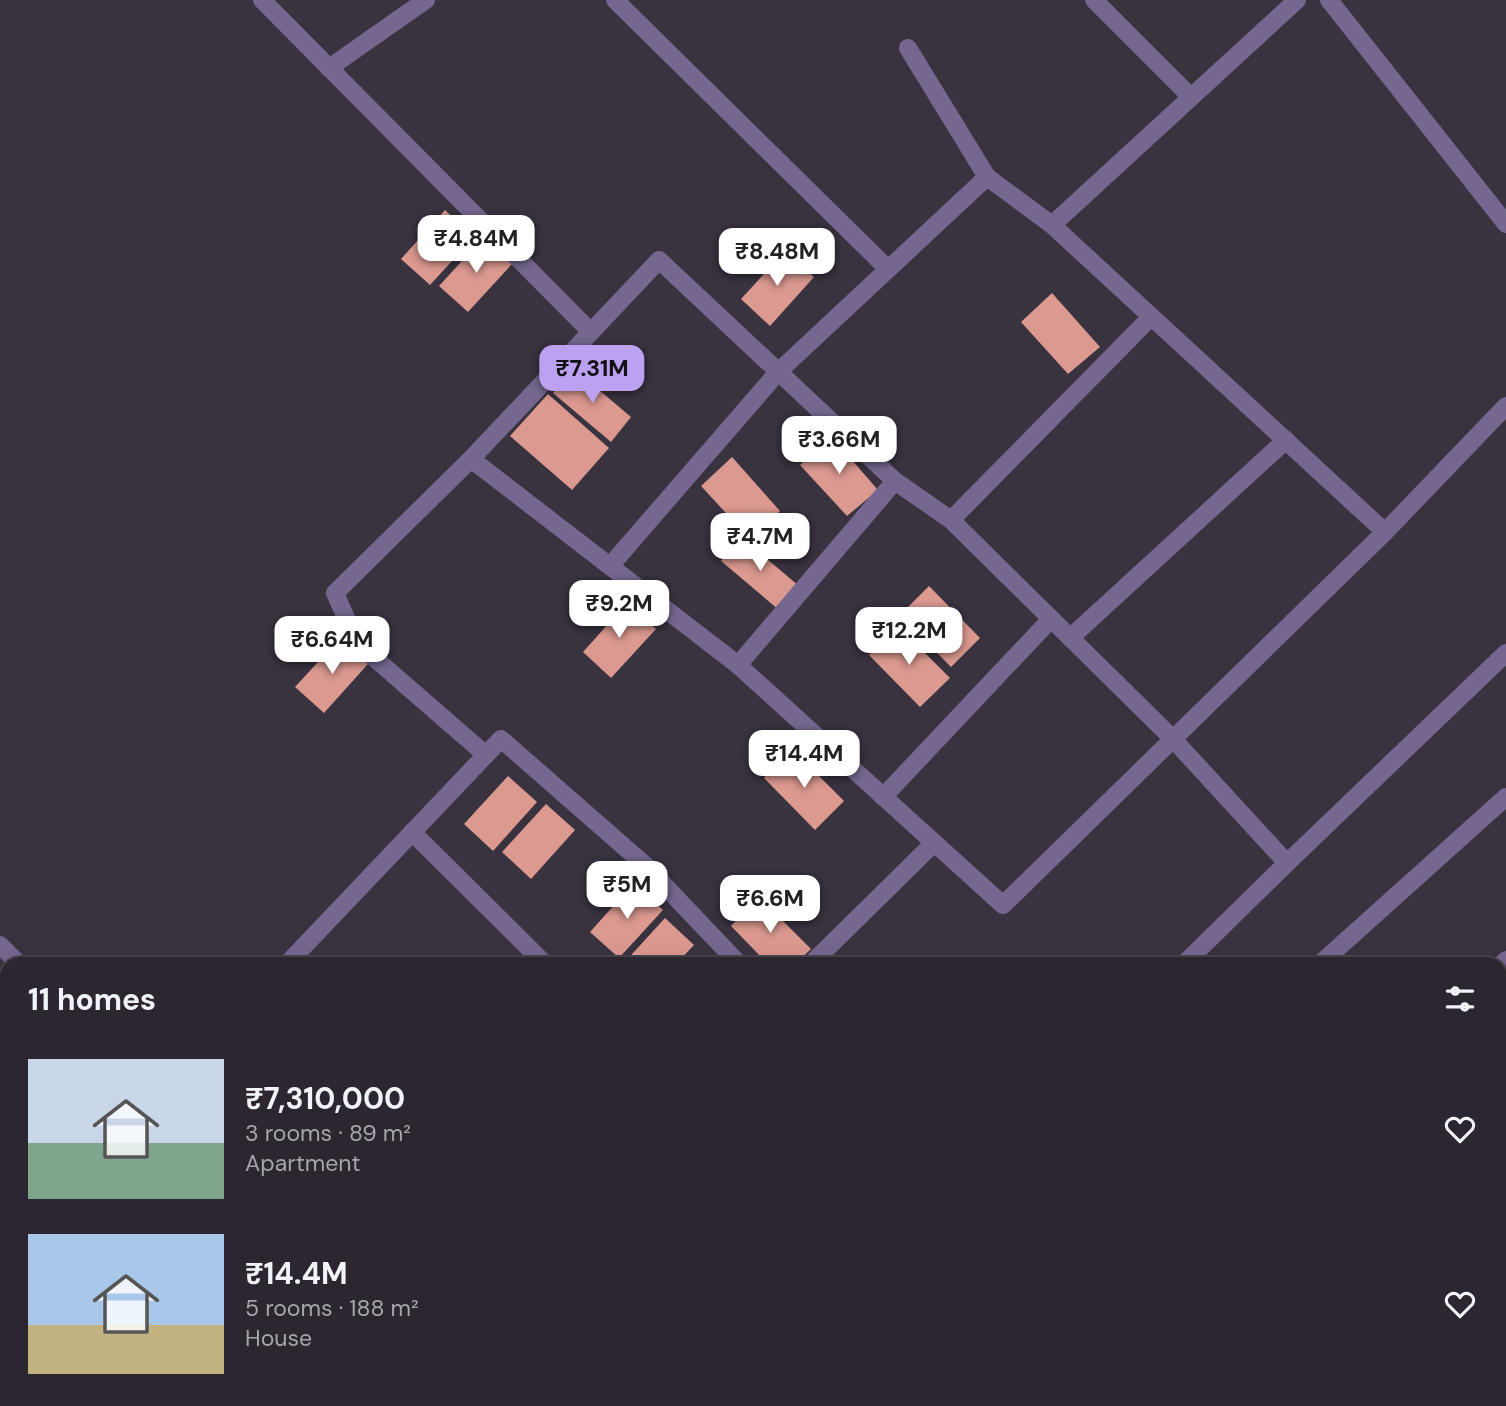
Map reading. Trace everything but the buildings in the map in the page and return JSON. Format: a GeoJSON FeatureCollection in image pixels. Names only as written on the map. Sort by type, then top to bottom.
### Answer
{"type":"FeatureCollection","features":[{"type":"Feature","properties":{"kind":"street"},"geometry":{"type":"LineString","coordinates":[[262,0],[591,332]]}},
{"type":"Feature","properties":{"kind":"street"},"geometry":{"type":"LineString","coordinates":[[329,68],[426,0]]}},
{"type":"Feature","properties":{"kind":"street"},"geometry":{"type":"LineString","coordinates":[[615,0],[888,269]]}},
{"type":"Feature","properties":{"kind":"street"},"geometry":{"type":"LineString","coordinates":[[1094,0],[1191,97]]}},
{"type":"Feature","properties":{"kind":"street"},"geometry":{"type":"LineString","coordinates":[[1052,225],[1297,0]]}},
{"type":"Feature","properties":{"kind":"street"},"geometry":{"type":"LineString","coordinates":[[1329,0],[1506,224]]}},
{"type":"Feature","properties":{"kind":"street"},"geometry":{"type":"LineString","coordinates":[[908,48],[986,177],[1052,225],[1385,532]]}},
{"type":"Feature","properties":{"kind":"street"},"geometry":{"type":"LineString","coordinates":[[610,566],[778,372],[986,177]]}},
{"type":"Feature","properties":{"kind":"street"},"geometry":{"type":"LineString","coordinates":[[486,755],[357,643],[335,593],[471,459],[659,260],[895,481],[951,520],[1173,739],[1287,863]]}},
{"type":"Feature","properties":{"kind":"street"},"geometry":{"type":"LineString","coordinates":[[951,520],[1152,317]]}},
{"type":"Feature","properties":{"kind":"street"},"geometry":{"type":"LineString","coordinates":[[471,459],[738,665],[1003,905],[1385,532],[1506,406]]}},
{"type":"Feature","properties":{"kind":"street"},"geometry":{"type":"LineString","coordinates":[[1070,638],[1286,440]]}},
{"type":"Feature","properties":{"kind":"street"},"geometry":{"type":"LineString","coordinates":[[738,665],[895,481]]}},
{"type":"Feature","properties":{"kind":"street"},"geometry":{"type":"LineString","coordinates":[[883,797],[1051,619]]}},
{"type":"Feature","properties":{"kind":"street"},"geometry":{"type":"LineString","coordinates":[[1191,957],[1506,653]]}},
{"type":"Feature","properties":{"kind":"street"},"geometry":{"type":"LineString","coordinates":[[300,957],[412,832],[501,739],[645,865],[732,957]]}},
{"type":"Feature","properties":{"kind":"street"},"geometry":{"type":"LineString","coordinates":[[1328,957],[1506,797]]}},
{"type":"Feature","properties":{"kind":"street"},"geometry":{"type":"LineString","coordinates":[[412,832],[538,957]]}},
{"type":"Feature","properties":{"kind":"street"},"geometry":{"type":"LineString","coordinates":[[818,957],[934,843]]}}]}
